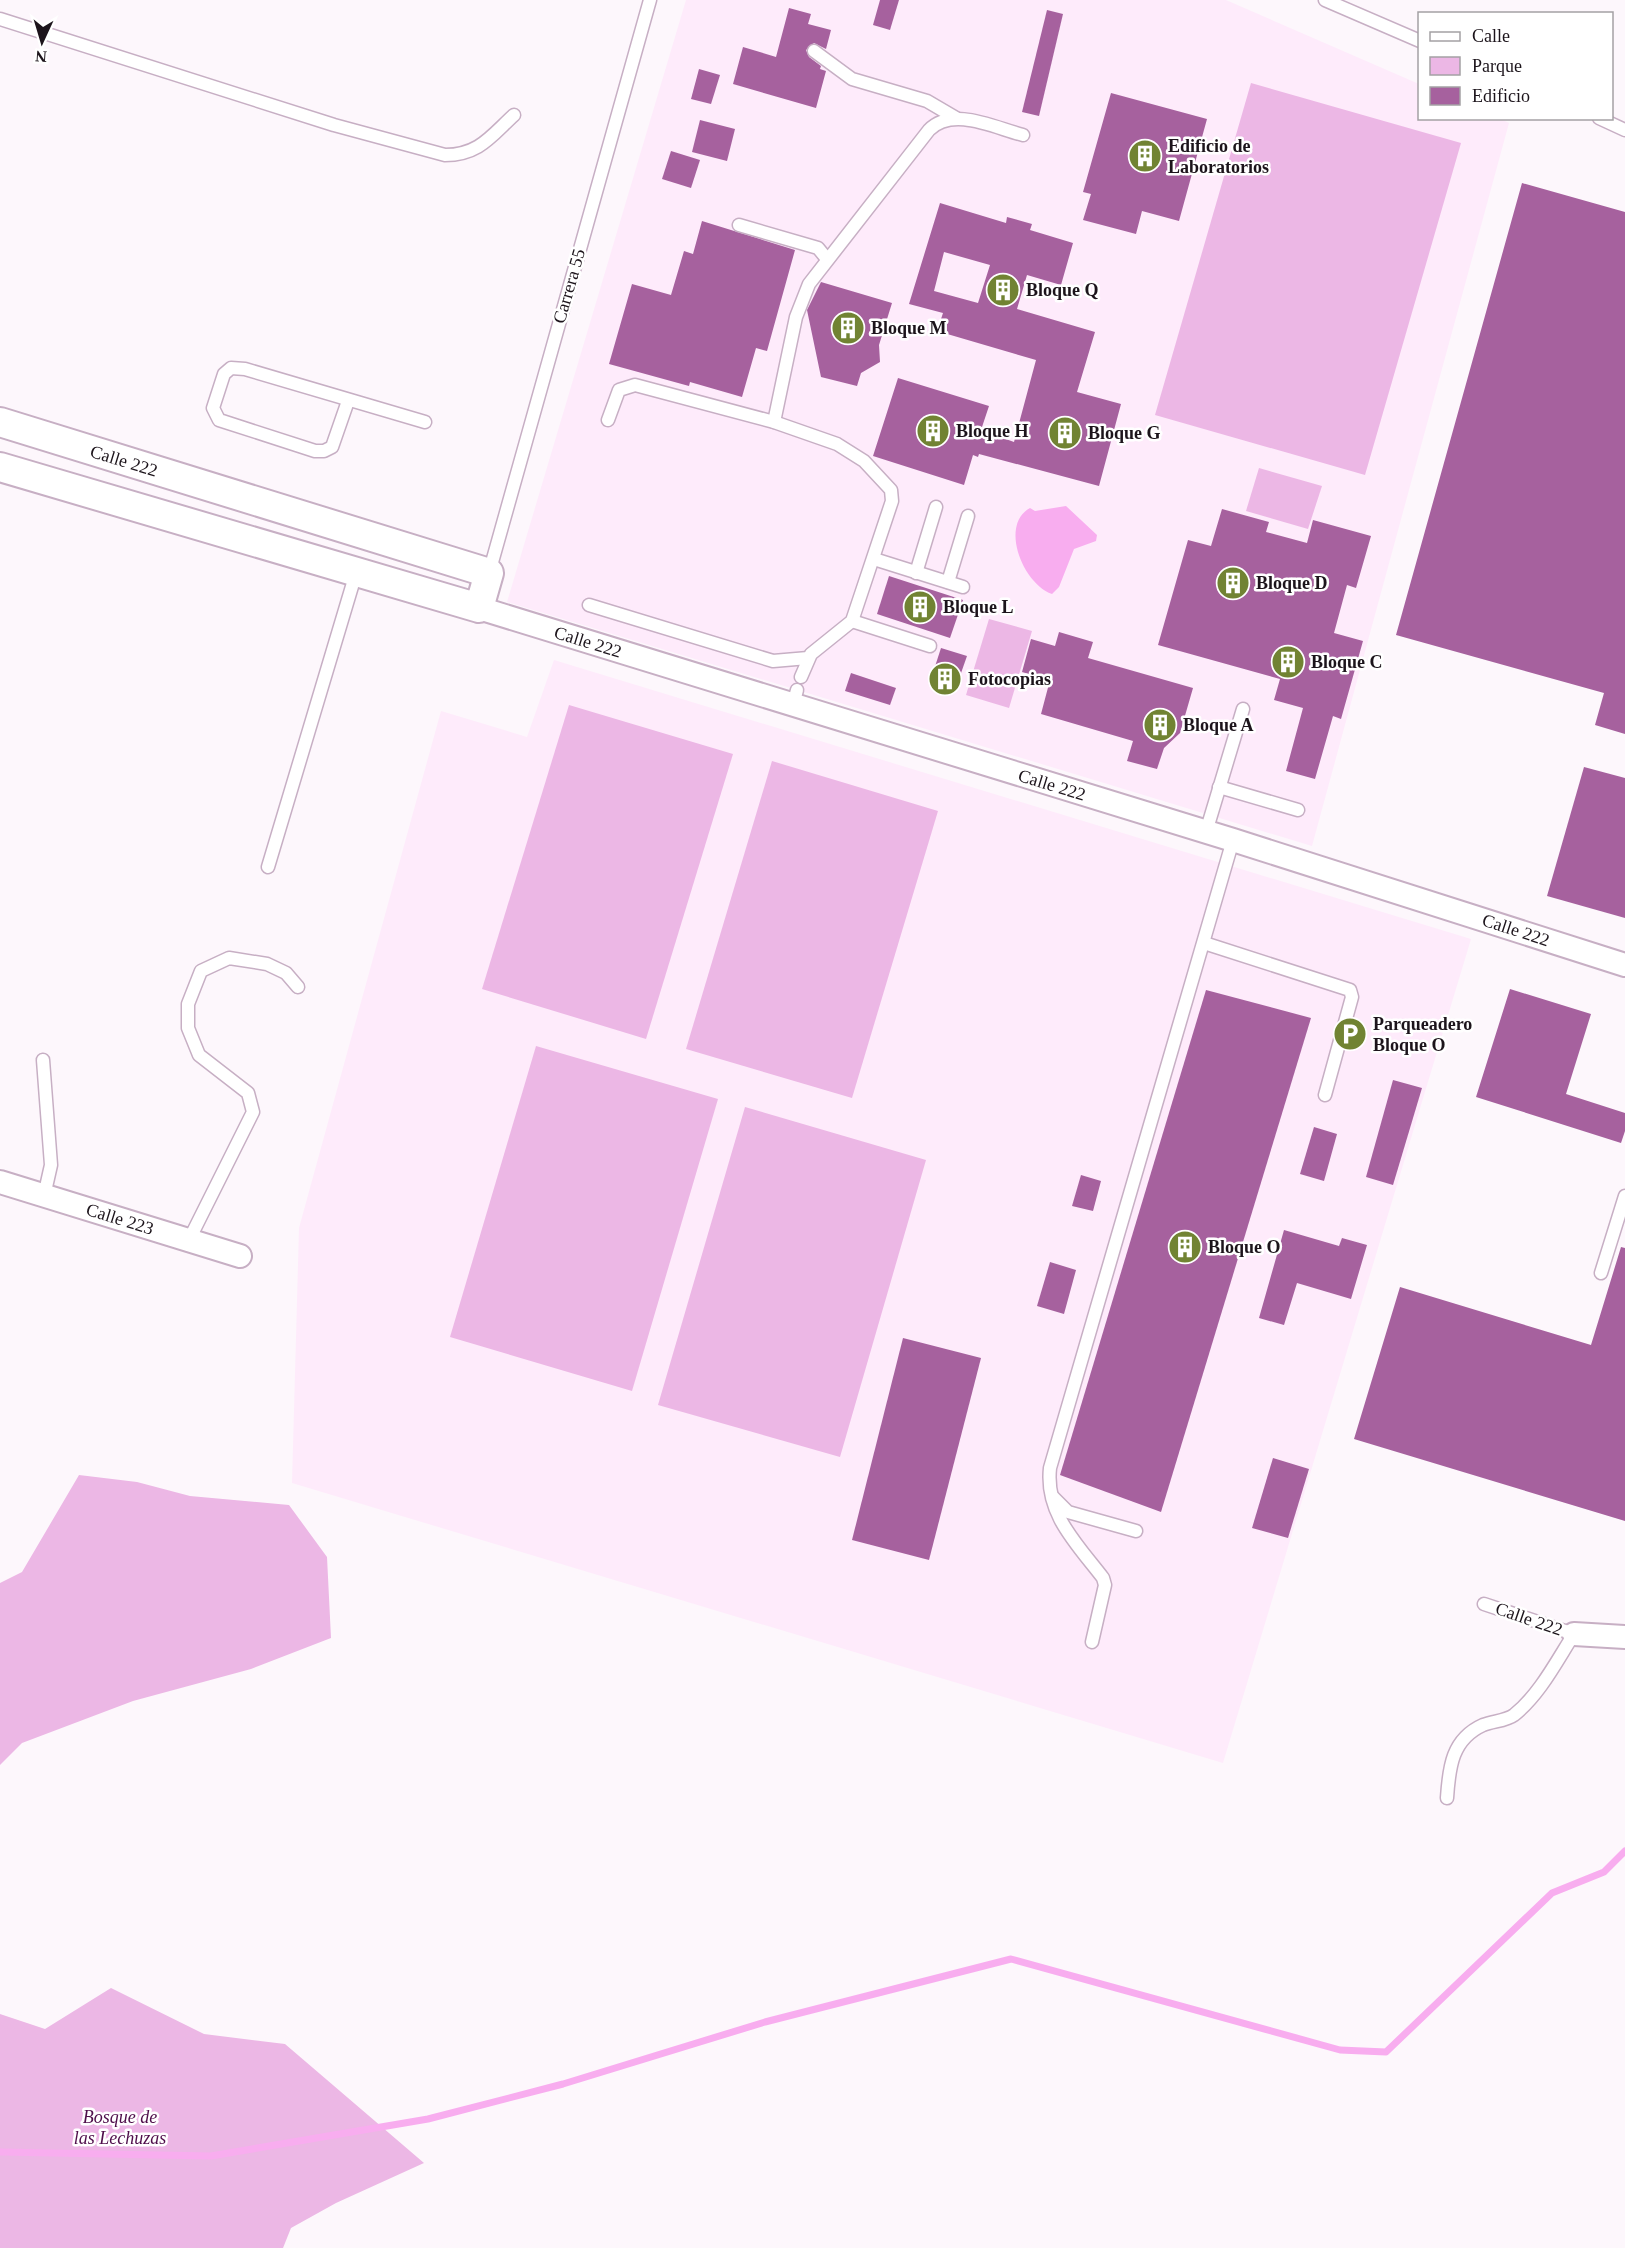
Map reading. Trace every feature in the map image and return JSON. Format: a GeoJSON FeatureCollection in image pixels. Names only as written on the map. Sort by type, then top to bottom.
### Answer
{"type":"FeatureCollection","features":[{"type":"Feature","properties":{"kind":"street","name":"Calle 222"},"geometry":{"type":"LineString","coordinates":[[0,422],[489,573]]}},
{"type":"Feature","properties":{"kind":"street","name":"Calle 222"},"geometry":{"type":"LineString","coordinates":[[0,467],[356,573],[795,698],[1206,832],[1625,964]]}},
{"type":"Feature","properties":{"kind":"street"},"geometry":{"type":"LineString","coordinates":[[478,608],[489,573]]}},
{"type":"Feature","properties":{"kind":"street","name":"Calle 223"},"geometry":{"type":"LineString","coordinates":[[0,1182],[240,1256]]}},
{"type":"Feature","properties":{"kind":"street"},"geometry":{"type":"LineString","coordinates":[[1574,1634],[1625,1637]]}},
{"type":"Feature","properties":{"kind":"lane","name":"Carrera 55"},"geometry":{"type":"LineString","coordinates":[[489,573],[650,0]]}},
{"type":"Feature","properties":{"kind":"lane"},"geometry":{"type":"LineString","coordinates":[[1325,0],[1418,41]]}},
{"type":"Feature","properties":{"kind":"lane"},"geometry":{"type":"LineString","coordinates":[[0,19],[334,125],[445,155],[464,155],[475,150],[514,115]]}},
{"type":"Feature","properties":{"kind":"lane"},"geometry":{"type":"LineString","coordinates":[[814,51],[852,80],[927,101],[956,118],[1023,135]]}},
{"type":"Feature","properties":{"kind":"lane"},"geometry":{"type":"LineString","coordinates":[[774,422],[796,317],[809,284],[929,130],[942,120],[956,118]]}},
{"type":"Feature","properties":{"kind":"lane"},"geometry":{"type":"LineString","coordinates":[[1603,120],[1625,130]]}},
{"type":"Feature","properties":{"kind":"lane"},"geometry":{"type":"LineString","coordinates":[[739,225],[818,248],[827,259]]}},
{"type":"Feature","properties":{"kind":"lane"},"geometry":{"type":"LineString","coordinates":[[348,401],[332,447],[324,451],[315,451],[219,420],[213,408],[224,374],[231,368],[245,369],[424,422]]}},
{"type":"Feature","properties":{"kind":"lane"},"geometry":{"type":"LineString","coordinates":[[608,420],[619,390],[634,385],[774,422],[847,449],[864,461],[891,490],[892,501],[852,621],[822,643],[808,658],[801,677]]}},
{"type":"Feature","properties":{"kind":"lane"},"geometry":{"type":"LineString","coordinates":[[916,573],[936,507]]}},
{"type":"Feature","properties":{"kind":"lane"},"geometry":{"type":"LineString","coordinates":[[948,582],[968,516]]}},
{"type":"Feature","properties":{"kind":"lane"},"geometry":{"type":"LineString","coordinates":[[874,559],[963,588]]}},
{"type":"Feature","properties":{"kind":"lane"},"geometry":{"type":"LineString","coordinates":[[268,867],[356,573]]}},
{"type":"Feature","properties":{"kind":"lane"},"geometry":{"type":"LineString","coordinates":[[589,605],[773,661],[808,658]]}},
{"type":"Feature","properties":{"kind":"lane"},"geometry":{"type":"LineString","coordinates":[[852,621],[930,646]]}},
{"type":"Feature","properties":{"kind":"lane"},"geometry":{"type":"LineString","coordinates":[[1206,832],[1243,709]]}},
{"type":"Feature","properties":{"kind":"lane"},"geometry":{"type":"LineString","coordinates":[[1219,787],[1298,810]]}},
{"type":"Feature","properties":{"kind":"lane"},"geometry":{"type":"LineString","coordinates":[[1092,1642],[1105,1591],[1103,1578],[1057,1516],[1049,1491],[1050,1468],[1233,840]]}},
{"type":"Feature","properties":{"kind":"lane"},"geometry":{"type":"LineString","coordinates":[[1204,943],[1350,990],[1352,997],[1325,1095]]}},
{"type":"Feature","properties":{"kind":"lane"},"geometry":{"type":"LineString","coordinates":[[189,1240],[253,1112],[248,1093],[199,1055],[188,1028],[188,1005],[201,971],[229,958],[267,964],[286,973],[298,987]]}},
{"type":"Feature","properties":{"kind":"lane"},"geometry":{"type":"LineString","coordinates":[[43,1060],[51,1165],[44,1196]]}},
{"type":"Feature","properties":{"kind":"lane"},"geometry":{"type":"LineString","coordinates":[[1601,1273],[1625,1196]]}},
{"type":"Feature","properties":{"kind":"lane"},"geometry":{"type":"LineString","coordinates":[[1049,1491],[1058,1504],[1068,1512],[1136,1531]]}},
{"type":"Feature","properties":{"kind":"lane","name":"Calle 222"},"geometry":{"type":"LineString","coordinates":[[1484,1604],[1574,1634]]}},
{"type":"Feature","properties":{"kind":"lane"},"geometry":{"type":"LineString","coordinates":[[1447,1798],[1448,1771],[1457,1748],[1466,1734],[1484,1725],[1512,1717],[1536,1694],[1574,1634]]}},
{"type":"Feature","properties":{"kind":"shaded area"},"geometry":{"type":"Polygon","coordinates":[[[686,0],[1226,0],[1418,84],[1418,120],[1503,120],[1509,123],[1312,846],[507,602],[686,0]]]}},
{"type":"Feature","properties":{"kind":"shaded area"},"geometry":{"type":"Polygon","coordinates":[[[1066,506],[1097,535],[1096,541],[1074,549],[1059,587],[1052,594],[1041,588],[1024,567],[1016,540],[1016,527],[1021,516],[1030,508],[1035,511],[1066,506]]]}},
{"type":"Feature","properties":{"kind":"shaded area"},"geometry":{"type":"Polygon","coordinates":[[[554,660],[1471,939],[1223,1763],[292,1483],[299,1228],[441,711],[527,737],[554,660]]]}},
{"type":"Feature","properties":{"kind":"green space"},"geometry":{"type":"Polygon","coordinates":[[[1251,83],[1461,143],[1365,475],[1155,415],[1251,83]]]}},
{"type":"Feature","properties":{"kind":"green space"},"geometry":{"type":"Polygon","coordinates":[[[1259,468],[1322,486],[1308,529],[1246,511],[1259,468]]]}},
{"type":"Feature","properties":{"kind":"green space"},"geometry":{"type":"Polygon","coordinates":[[[989,619],[1032,631],[1009,708],[966,695],[989,619]]]}},
{"type":"Feature","properties":{"kind":"green space"},"geometry":{"type":"Polygon","coordinates":[[[569,705],[733,754],[646,1039],[482,989],[569,705]]]}},
{"type":"Feature","properties":{"kind":"green space"},"geometry":{"type":"Polygon","coordinates":[[[772,761],[938,811],[852,1098],[686,1049],[772,761]]]}},
{"type":"Feature","properties":{"kind":"green space"},"geometry":{"type":"Polygon","coordinates":[[[536,1046],[718,1099],[632,1391],[450,1337],[536,1046]]]}},
{"type":"Feature","properties":{"kind":"green space"},"geometry":{"type":"Polygon","coordinates":[[[745,1107],[926,1160],[840,1457],[658,1405],[745,1107]]]}},
{"type":"Feature","properties":{"kind":"green space"},"geometry":{"type":"Polygon","coordinates":[[[79,1475],[137,1482],[190,1496],[289,1505],[327,1557],[331,1638],[251,1669],[133,1701],[22,1743],[0,1765],[0,1583],[22,1572],[79,1475]]]}},
{"type":"Feature","properties":{"kind":"green space","name":"Bosque de las Lechuzas"},"geometry":{"type":"Polygon","coordinates":[[[111,1988],[204,2034],[285,2044],[424,2163],[336,2203],[291,2228],[283,2248],[0,2248],[0,2014],[45,2029],[111,1988]]]}},
{"type":"Feature","properties":{"kind":"building"},"geometry":{"type":"Polygon","coordinates":[[[880,0],[899,0],[890,30],[873,25],[880,0]]]}},
{"type":"Feature","properties":{"kind":"building"},"geometry":{"type":"Polygon","coordinates":[[[789,8],[811,14],[808,24],[831,30],[826,49],[814,43],[806,50],[809,57],[821,66],[820,69],[826,71],[816,108],[733,84],[743,47],[776,57],[789,8]]]}},
{"type":"Feature","properties":{"kind":"building"},"geometry":{"type":"Polygon","coordinates":[[[1047,10],[1063,14],[1039,116],[1022,112],[1047,10]]]}},
{"type":"Feature","properties":{"kind":"building"},"geometry":{"type":"Polygon","coordinates":[[[699,69],[720,75],[711,104],[691,99],[699,69]]]}},
{"type":"Feature","properties":{"kind":"building","name":"Edificio de Laboratorios"},"geometry":{"type":"Polygon","coordinates":[[[1111,93],[1207,119],[1179,221],[1142,211],[1136,234],[1083,220],[1091,194],[1083,192],[1111,93]]]}},
{"type":"Feature","properties":{"kind":"building"},"geometry":{"type":"Polygon","coordinates":[[[700,120],[735,129],[727,161],[692,152],[700,120]]]}},
{"type":"Feature","properties":{"kind":"building"},"geometry":{"type":"Polygon","coordinates":[[[671,151],[700,160],[691,188],[662,179],[671,151]]]}},
{"type":"Feature","properties":{"kind":"building"},"geometry":{"type":"Polygon","coordinates":[[[1522,183],[1625,212],[1625,734],[1595,725],[1604,693],[1396,635],[1522,183]]]}},
{"type":"Feature","properties":{"kind":"building"},"geometry":{"type":"Polygon","coordinates":[[[940,203],[1006,223],[1007,217],[1032,224],[1030,230],[1073,243],[1061,285],[1027,275],[1017,309],[1095,332],[1077,392],[1121,404],[1099,486],[979,454],[978,457],[973,455],[964,485],[873,456],[898,378],[989,406],[981,430],[1014,442],[1036,360],[937,331],[943,313],[909,304],[940,203]],[[944,252],[934,291],[978,303],[990,265],[944,252]]]}},
{"type":"Feature","properties":{"kind":"building"},"geometry":{"type":"Polygon","coordinates":[[[702,221],[795,250],[767,351],[756,348],[742,397],[690,382],[689,386],[609,364],[632,284],[671,295],[684,251],[693,254],[702,221]]]}},
{"type":"Feature","properties":{"kind":"building","name":"Bloque M"},"geometry":{"type":"Polygon","coordinates":[[[821,282],[892,303],[879,345],[880,362],[861,373],[857,386],[821,377],[807,310],[821,282]]]}},
{"type":"Feature","properties":{"kind":"building"},"geometry":{"type":"Polygon","coordinates":[[[1222,509],[1269,522],[1266,532],[1307,543],[1313,520],[1371,536],[1356,588],[1347,585],[1334,633],[1363,641],[1341,719],[1333,716],[1315,779],[1286,771],[1303,708],[1274,700],[1280,679],[1158,645],[1188,540],[1211,546],[1222,509]]]}},
{"type":"Feature","properties":{"kind":"building","name":"Bloque L"},"geometry":{"type":"Polygon","coordinates":[[[889,576],[963,600],[950,638],[877,614],[889,576]]]}},
{"type":"Feature","properties":{"kind":"building"},"geometry":{"type":"Polygon","coordinates":[[[1059,632],[1093,642],[1088,658],[1193,688],[1180,733],[1164,748],[1157,769],[1127,761],[1133,741],[1041,714],[1050,680],[1022,672],[1031,639],[1055,646],[1059,632]]]}},
{"type":"Feature","properties":{"kind":"building"},"geometry":{"type":"Polygon","coordinates":[[[941,648],[967,656],[954,693],[929,685],[941,648]]]}},
{"type":"Feature","properties":{"kind":"building"},"geometry":{"type":"Polygon","coordinates":[[[851,673],[896,688],[890,705],[845,691],[851,673]]]}},
{"type":"Feature","properties":{"kind":"building"},"geometry":{"type":"Polygon","coordinates":[[[1584,767],[1625,778],[1625,918],[1547,896],[1584,767]]]}},
{"type":"Feature","properties":{"kind":"building"},"geometry":{"type":"Polygon","coordinates":[[[1510,989],[1591,1014],[1566,1094],[1625,1113],[1625,1131],[1621,1143],[1476,1097],[1510,989]]]}},
{"type":"Feature","properties":{"kind":"building","name":"Bloque O"},"geometry":{"type":"Polygon","coordinates":[[[1206,990],[1311,1018],[1161,1512],[1060,1475],[1206,990]]]}},
{"type":"Feature","properties":{"kind":"building"},"geometry":{"type":"Polygon","coordinates":[[[1393,1080],[1422,1088],[1393,1185],[1366,1177],[1393,1080]]]}},
{"type":"Feature","properties":{"kind":"building"},"geometry":{"type":"Polygon","coordinates":[[[1314,1127],[1337,1134],[1324,1181],[1300,1174],[1314,1127]]]}},
{"type":"Feature","properties":{"kind":"building"},"geometry":{"type":"Polygon","coordinates":[[[1081,1175],[1101,1181],[1093,1211],[1072,1206],[1081,1175]]]}},
{"type":"Feature","properties":{"kind":"building"},"geometry":{"type":"Polygon","coordinates":[[[1284,1230],[1339,1246],[1342,1238],[1367,1245],[1351,1299],[1297,1283],[1284,1325],[1259,1318],[1284,1230]]]}},
{"type":"Feature","properties":{"kind":"building"},"geometry":{"type":"Polygon","coordinates":[[[1621,1247],[1625,1248],[1625,1521],[1354,1439],[1400,1287],[1591,1345],[1621,1247]]]}},
{"type":"Feature","properties":{"kind":"building"},"geometry":{"type":"Polygon","coordinates":[[[1050,1262],[1076,1270],[1064,1314],[1037,1306],[1050,1262]]]}},
{"type":"Feature","properties":{"kind":"building"},"geometry":{"type":"Polygon","coordinates":[[[903,1338],[981,1358],[929,1560],[852,1540],[903,1338]]]}},
{"type":"Feature","properties":{"kind":"building"},"geometry":{"type":"Polygon","coordinates":[[[1273,1458],[1309,1469],[1288,1538],[1252,1528],[1273,1458]]]}},
{"type":"Feature","properties":{"kind":"waterway"},"geometry":{"type":"LineString","coordinates":[[0,2152],[211,2156],[428,2119],[563,2084],[765,2022],[1011,1959],[1340,2050],[1386,2052],[1552,1893],[1604,1872],[1625,1851]]}},
{"type":"Feature","properties":{"kind":"place","name":"Edificio de Laboratorios"},"geometry":{"type":"Point","coordinates":[1145,156]}},
{"type":"Feature","properties":{"kind":"place","name":"Bloque Q"},"geometry":{"type":"Point","coordinates":[1003,290]}},
{"type":"Feature","properties":{"kind":"place","name":"Bloque M"},"geometry":{"type":"Point","coordinates":[848,328]}},
{"type":"Feature","properties":{"kind":"place","name":"Bloque H"},"geometry":{"type":"Point","coordinates":[933,431]}},
{"type":"Feature","properties":{"kind":"place","name":"Bloque G"},"geometry":{"type":"Point","coordinates":[1065,433]}},
{"type":"Feature","properties":{"kind":"place","name":"Bloque D"},"geometry":{"type":"Point","coordinates":[1233,583]}},
{"type":"Feature","properties":{"kind":"place","name":"Bloque L"},"geometry":{"type":"Point","coordinates":[920,607]}},
{"type":"Feature","properties":{"kind":"place","name":"Bloque C"},"geometry":{"type":"Point","coordinates":[1288,662]}},
{"type":"Feature","properties":{"kind":"place","name":"Fotocopias"},"geometry":{"type":"Point","coordinates":[945,679]}},
{"type":"Feature","properties":{"kind":"place","name":"Bloque A"},"geometry":{"type":"Point","coordinates":[1160,725]}},
{"type":"Feature","properties":{"kind":"place","name":"Parqueadero Bloque O"},"geometry":{"type":"Point","coordinates":[1350,1034]}},
{"type":"Feature","properties":{"kind":"place","name":"Bloque O"},"geometry":{"type":"Point","coordinates":[1185,1247]}}]}
